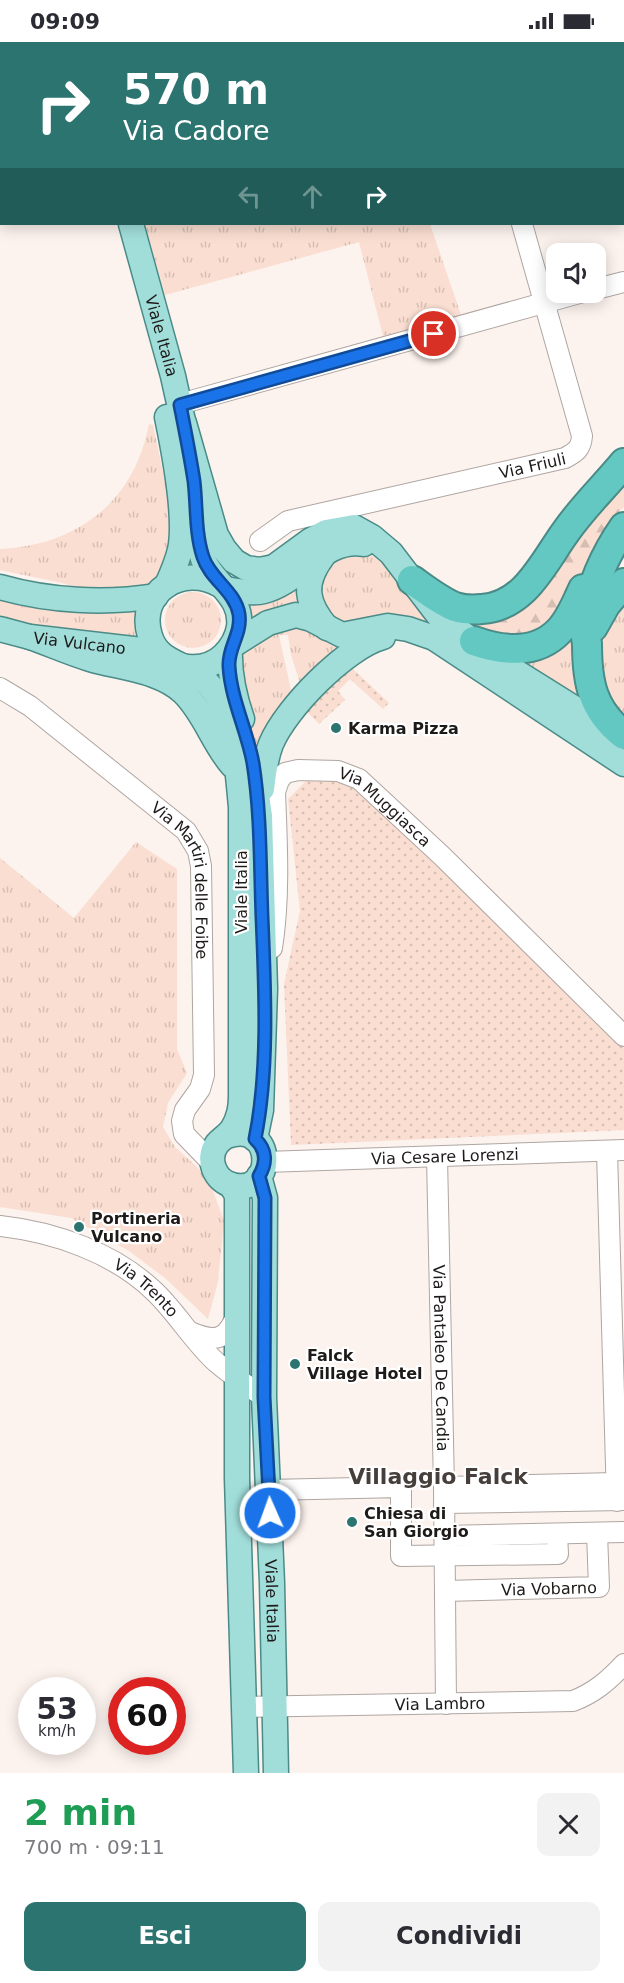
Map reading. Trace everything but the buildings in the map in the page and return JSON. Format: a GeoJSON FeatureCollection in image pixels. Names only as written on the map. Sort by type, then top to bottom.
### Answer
{"type":"FeatureCollection","features":[{"type":"Feature","properties":{"kind":"highway"},"geometry":{"type":"LineString","coordinates":[[412,580],[446,603],[464,609],[488,609],[519,596],[531,583],[582,509],[624,463]]}},
{"type":"Feature","properties":{"kind":"highway"},"geometry":{"type":"LineString","coordinates":[[474,641],[493,648],[522,650],[542,643],[559,632],[570,617],[609,533],[624,514]]}},
{"type":"Feature","properties":{"kind":"highway"},"geometry":{"type":"LineString","coordinates":[[624,526],[606,558],[584,623],[587,671],[595,700],[604,716],[624,737]]}},
{"type":"Feature","properties":{"kind":"highway"},"geometry":{"type":"LineString","coordinates":[[586,640],[606,604],[624,583]]}},
{"type":"Feature","properties":{"kind":"main road","name":"Viale Italia"},"geometry":{"type":"LineString","coordinates":[[116,225],[165,409],[176,467],[182,531],[180,549],[161,590],[151,605],[148,626],[152,642],[159,652],[169,661],[202,678],[221,701],[238,772],[241,807],[241,1097],[237,1120],[212,1147],[220,1178],[231,1185],[237,1195],[237,1478],[246,1773]]}},
{"type":"Feature","properties":{"kind":"main road","name":"Viale Italia"},"geometry":{"type":"LineString","coordinates":[[131,225],[182,414],[194,482],[200,542],[208,568],[235,603],[239,613],[239,629],[231,648],[229,665],[232,690],[252,761],[260,816],[265,989],[262,1100],[255,1139],[264,1151],[262,1169],[265,1198],[264,1397],[269,1490],[276,1773]]}},
{"type":"Feature","properties":{"kind":"main road"},"geometry":{"type":"LineString","coordinates":[[182,414],[216,535],[234,561],[246,568],[260,570],[274,567],[318,536],[326,532],[354,527],[372,537],[401,563],[439,616],[505,665],[624,737]]}},
{"type":"Feature","properties":{"kind":"main road"},"geometry":{"type":"LineString","coordinates":[[0,587],[97,601],[123,601],[161,590],[177,579],[193,576],[206,578],[223,587],[262,592],[285,582],[335,547],[354,542],[384,547]]}},
{"type":"Feature","properties":{"kind":"main road"},"geometry":{"type":"LineString","coordinates":[[324,554],[311,574],[308,593],[315,612],[327,628]]}},
{"type":"Feature","properties":{"kind":"main road"},"geometry":{"type":"LineString","coordinates":[[181,666],[204,667],[219,660],[255,629],[296,615],[311,619],[342,635],[388,626],[408,629],[443,644],[624,764]]}},
{"type":"Feature","properties":{"kind":"main road","name":"Via Vulcano"},"geometry":{"type":"LineString","coordinates":[[0,629],[30,637],[159,652]]}},
{"type":"Feature","properties":{"kind":"main road"},"geometry":{"type":"LineString","coordinates":[[260,816],[264,763],[272,742],[298,704],[361,645],[408,629]]}},
{"type":"Feature","properties":{"kind":"main road"},"geometry":{"type":"LineString","coordinates":[[30,637],[90,659],[148,674],[182,690],[204,718],[222,753],[238,772]]}},
{"type":"Feature","properties":{"kind":"main road"},"geometry":{"type":"LineString","coordinates":[[212,1147],[242,1133],[255,1139]]}},
{"type":"Feature","properties":{"kind":"main road"},"geometry":{"type":"LineString","coordinates":[[231,1185],[247,1185],[262,1169]]}},
{"type":"Feature","properties":{"kind":"street","name":"Via Friuli"},"geometry":{"type":"LineString","coordinates":[[260,541],[288,521],[565,458],[582,445],[582,436],[522,225]]}},
{"type":"Feature","properties":{"kind":"street"},"geometry":{"type":"LineString","coordinates":[[606,286],[624,282]]}},
{"type":"Feature","properties":{"kind":"street"},"geometry":{"type":"LineString","coordinates":[[182,414],[545,303]]}},
{"type":"Feature","properties":{"kind":"street","name":"Via Martiri delle Foibe"},"geometry":{"type":"LineString","coordinates":[[0,688],[30,706],[186,831],[198,851],[201,866],[204,1075],[200,1089],[185,1110],[182,1121],[184,1134],[212,1147]]}},
{"type":"Feature","properties":{"kind":"street","name":"Via Muggiasca"},"geometry":{"type":"LineString","coordinates":[[265,989],[275,928],[277,841],[275,792],[279,780],[285,773],[298,770],[338,771],[359,779],[494,906],[624,1036]]}},
{"type":"Feature","properties":{"kind":"street"},"geometry":{"type":"LineString","coordinates":[[444,1495],[619,1495],[616,1151]]}},
{"type":"Feature","properties":{"kind":"street","name":"Via Cesare Lorenzi"},"geometry":{"type":"LineString","coordinates":[[262,1169],[437,1157],[616,1151]]}},
{"type":"Feature","properties":{"kind":"street","name":"Via Pantaleo De Candia"},"geometry":{"type":"LineString","coordinates":[[437,1157],[446,1704]]}},
{"type":"Feature","properties":{"kind":"street","name":"Via Trento"},"geometry":{"type":"LineString","coordinates":[[0,1226],[36,1232],[63,1240],[116,1264],[155,1292],[216,1361],[264,1397]]}},
{"type":"Feature","properties":{"kind":"street"},"geometry":{"type":"LineString","coordinates":[[190,1332],[205,1338],[214,1339],[223,1336],[231,1330],[237,1314]]}},
{"type":"Feature","properties":{"kind":"street"},"geometry":{"type":"LineString","coordinates":[[269,1490],[401,1487],[401,1556],[558,1554]]}},
{"type":"Feature","properties":{"kind":"street"},"geometry":{"type":"LineString","coordinates":[[444,1536],[624,1532]]}},
{"type":"Feature","properties":{"kind":"street"},"geometry":{"type":"LineString","coordinates":[[557,1533],[559,1588]]}},
{"type":"Feature","properties":{"kind":"street","name":"Via Vobarno"},"geometry":{"type":"LineString","coordinates":[[445,1591],[599,1587],[597,1533]]}},
{"type":"Feature","properties":{"kind":"street","name":"Via Lambro"},"geometry":{"type":"LineString","coordinates":[[244,1707],[573,1701],[592,1693],[624,1664]]}},
{"type":"Feature","properties":{"kind":"green space"},"geometry":{"type":"Polygon","coordinates":[[[145,225],[430,225],[461,315],[383,336],[359,242],[165,295],[145,225]]]}},
{"type":"Feature","properties":{"kind":"green space"},"geometry":{"type":"Polygon","coordinates":[[[149,424],[153,425],[166,486],[173,504],[176,540],[155,582],[145,587],[88,591],[0,570],[0,549],[28,546],[54,539],[98,514],[116,497],[130,476],[141,452],[149,424]]]}},
{"type":"Feature","properties":{"kind":"green space"},"geometry":{"type":"Polygon","coordinates":[[[624,479],[624,507],[615,516],[595,547],[568,604],[555,624],[521,641],[472,627],[474,619],[624,479]]]}},
{"type":"Feature","properties":{"kind":"green space"},"geometry":{"type":"Polygon","coordinates":[[[366,553],[377,558],[386,566],[427,618],[624,744],[624,759],[446,638],[345,630],[316,601],[323,569],[341,555],[366,553]]]}},
{"type":"Feature","properties":{"kind":"green space"},"geometry":{"type":"Polygon","coordinates":[[[296,581],[306,603],[249,628],[251,618],[243,596],[296,581]]]}},
{"type":"Feature","properties":{"kind":"green space"},"geometry":{"type":"Polygon","coordinates":[[[624,590],[624,724],[599,683],[595,649],[624,590]]]}},
{"type":"Feature","properties":{"kind":"green space"},"geometry":{"type":"Polygon","coordinates":[[[188,592],[198,592],[213,600],[219,609],[221,620],[219,631],[213,640],[198,648],[188,648],[177,643],[170,636],[165,625],[165,615],[170,604],[177,597],[188,592]]]}},
{"type":"Feature","properties":{"kind":"green space"},"geometry":{"type":"Polygon","coordinates":[[[0,593],[140,605],[141,641],[65,633],[0,618],[0,593]]]}},
{"type":"Feature","properties":{"kind":"green space"},"geometry":{"type":"Polygon","coordinates":[[[290,621],[351,644],[301,686],[291,655],[288,635],[279,635],[292,695],[259,760],[240,687],[239,659],[245,647],[290,621]]]}},
{"type":"Feature","properties":{"kind":"green space"},"geometry":{"type":"Polygon","coordinates":[[[574,624],[592,709],[513,658],[574,624]]]}},
{"type":"Feature","properties":{"kind":"green space"},"geometry":{"type":"Polygon","coordinates":[[[351,667],[389,703],[383,709],[350,679],[338,691],[345,700],[319,724],[305,710],[351,667]]]}},
{"type":"Feature","properties":{"kind":"green space"},"geometry":{"type":"Polygon","coordinates":[[[328,780],[358,788],[492,914],[624,1048],[624,1130],[291,1145],[284,984],[300,911],[288,799],[306,781],[328,780]]]}},
{"type":"Feature","properties":{"kind":"green space"},"geometry":{"type":"Polygon","coordinates":[[[136,842],[177,869],[177,1049],[187,1073],[168,1103],[163,1127],[175,1147],[208,1177],[224,1221],[218,1282],[208,1319],[165,1278],[129,1251],[71,1218],[0,1207],[0,858],[74,918],[136,842]]]}},
{"type":"Feature","properties":{"kind":"place","name":"Karma Pizza"},"geometry":{"type":"Point","coordinates":[336,728]}},
{"type":"Feature","properties":{"kind":"place","name":"Portineria Vulcano"},"geometry":{"type":"Point","coordinates":[79,1227]}},
{"type":"Feature","properties":{"kind":"place","name":"Falck Village Hotel"},"geometry":{"type":"Point","coordinates":[295,1364]}},
{"type":"Feature","properties":{"kind":"place","name":"Chiesa di San Giorgio"},"geometry":{"type":"Point","coordinates":[352,1522]}},
{"type":"Feature","properties":{"kind":"district","name":"Villaggio Falck"},"geometry":{"type":"Point","coordinates":[438,1476]}},
{"type":"Feature","properties":{"kind":"route"},"geometry":{"type":"LineString","coordinates":[[270,1513],[264,1397],[266,1359],[265,1198],[259,1176],[264,1168],[265,1156],[262,1147],[255,1139],[262,1100],[265,989],[260,816],[252,761],[232,690],[229,665],[230,650],[239,629],[239,613],[232,597],[220,585],[203,558],[194,482],[180,405],[434,334]]}}]}
